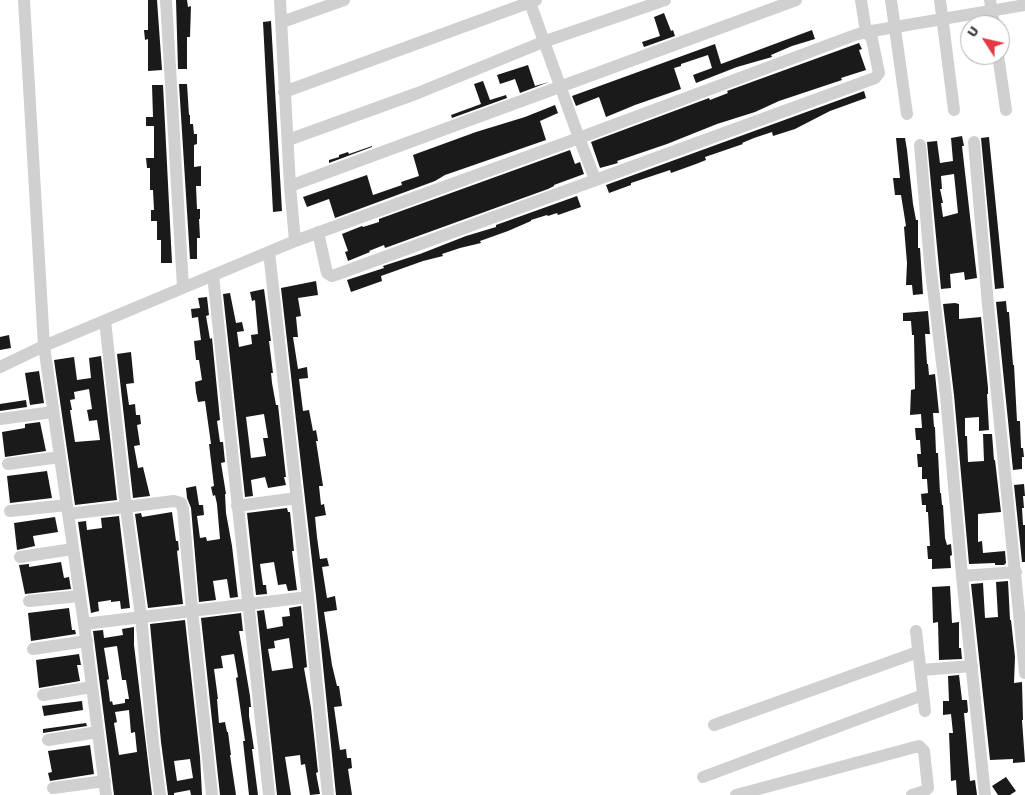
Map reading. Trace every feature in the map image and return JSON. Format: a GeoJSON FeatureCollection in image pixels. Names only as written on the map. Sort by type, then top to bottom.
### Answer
{"type":"FeatureCollection","features":[{"type":"Feature","properties":{"kind":"street"},"geometry":{"type":"LineString","coordinates":[[24,0],[44,346],[87,641],[106,795]]}},
{"type":"Feature","properties":{"kind":"street"},"geometry":{"type":"LineString","coordinates":[[166,0],[183,287]]}},
{"type":"Feature","properties":{"kind":"street"},"geometry":{"type":"LineString","coordinates":[[280,0],[294,241]]}},
{"type":"Feature","properties":{"kind":"street"},"geometry":{"type":"LineString","coordinates":[[282,22],[344,0]]}},
{"type":"Feature","properties":{"kind":"street"},"geometry":{"type":"LineString","coordinates":[[288,140],[418,93],[544,42],[665,0]]}},
{"type":"Feature","properties":{"kind":"street"},"geometry":{"type":"LineString","coordinates":[[290,186],[796,0]]}},
{"type":"Feature","properties":{"kind":"street"},"geometry":{"type":"LineString","coordinates":[[318,232],[326,273],[332,276],[875,78],[878,73],[872,39],[869,33],[866,32],[861,0]]}},
{"type":"Feature","properties":{"kind":"street"},"geometry":{"type":"LineString","coordinates":[[891,0],[907,114]]}},
{"type":"Feature","properties":{"kind":"street"},"geometry":{"type":"LineString","coordinates":[[940,0],[954,110]]}},
{"type":"Feature","properties":{"kind":"street"},"geometry":{"type":"LineString","coordinates":[[284,92],[532,1],[544,42],[595,179]]}},
{"type":"Feature","properties":{"kind":"street"},"geometry":{"type":"LineString","coordinates":[[0,367],[44,346],[294,241],[579,138],[846,38],[866,32],[942,18],[991,5],[1025,5]]}},
{"type":"Feature","properties":{"kind":"street"},"geometry":{"type":"LineString","coordinates":[[999,65],[1006,110]]}},
{"type":"Feature","properties":{"kind":"street"},"geometry":{"type":"LineString","coordinates":[[974,142],[988,305],[1025,673]]}},
{"type":"Feature","properties":{"kind":"street"},"geometry":{"type":"LineString","coordinates":[[920,144],[930,262],[946,396],[962,576],[985,795]]}},
{"type":"Feature","properties":{"kind":"street"},"geometry":{"type":"LineString","coordinates":[[269,252],[308,597],[328,795]]}},
{"type":"Feature","properties":{"kind":"street"},"geometry":{"type":"LineString","coordinates":[[213,275],[269,795]]}},
{"type":"Feature","properties":{"kind":"street"},"geometry":{"type":"LineString","coordinates":[[104,321],[141,616],[160,795]]}},
{"type":"Feature","properties":{"kind":"street"},"geometry":{"type":"LineString","coordinates":[[0,419],[53,412]]}},
{"type":"Feature","properties":{"kind":"street"},"geometry":{"type":"LineString","coordinates":[[8,464],[60,457]]}},
{"type":"Feature","properties":{"kind":"street"},"geometry":{"type":"LineString","coordinates":[[237,506],[297,498]]}},
{"type":"Feature","properties":{"kind":"street"},"geometry":{"type":"LineString","coordinates":[[10,511],[126,508],[174,501],[181,503],[212,795]]}},
{"type":"Feature","properties":{"kind":"street"},"geometry":{"type":"LineString","coordinates":[[20,556],[73,549]]}},
{"type":"Feature","properties":{"kind":"street"},"geometry":{"type":"LineString","coordinates":[[962,576],[1016,572]]}},
{"type":"Feature","properties":{"kind":"street"},"geometry":{"type":"LineString","coordinates":[[29,601],[80,596]]}},
{"type":"Feature","properties":{"kind":"street"},"geometry":{"type":"LineString","coordinates":[[84,624],[308,597]]}},
{"type":"Feature","properties":{"kind":"street"},"geometry":{"type":"LineString","coordinates":[[916,631],[925,711]]}},
{"type":"Feature","properties":{"kind":"street"},"geometry":{"type":"LineString","coordinates":[[33,649],[87,641]]}},
{"type":"Feature","properties":{"kind":"street"},"geometry":{"type":"LineString","coordinates":[[714,726],[918,652]]}},
{"type":"Feature","properties":{"kind":"street"},"geometry":{"type":"LineString","coordinates":[[920,670],[972,666]]}},
{"type":"Feature","properties":{"kind":"street"},"geometry":{"type":"LineString","coordinates":[[43,695],[92,687]]}},
{"type":"Feature","properties":{"kind":"street"},"geometry":{"type":"LineString","coordinates":[[703,777],[923,695]]}},
{"type":"Feature","properties":{"kind":"street"},"geometry":{"type":"LineString","coordinates":[[48,740],[98,732]]}},
{"type":"Feature","properties":{"kind":"street"},"geometry":{"type":"LineString","coordinates":[[736,795],[919,746],[924,750],[928,788],[925,791],[912,795]]}},
{"type":"Feature","properties":{"kind":"street"},"geometry":{"type":"LineString","coordinates":[[53,788],[104,781]]}},
{"type":"Feature","properties":{"kind":"building"},"geometry":{"type":"Polygon","coordinates":[[[148,0],[157,0],[162,70],[148,71],[148,39],[145,40],[144,30],[148,30],[148,0]]]}},
{"type":"Feature","properties":{"kind":"building"},"geometry":{"type":"Polygon","coordinates":[[[176,0],[187,0],[188,7],[191,6],[190,37],[187,37],[187,69],[178,69],[176,0]]]}},
{"type":"Feature","properties":{"kind":"building"},"geometry":{"type":"Polygon","coordinates":[[[664,13],[675,36],[644,47],[642,42],[660,36],[654,17],[664,13]]]}},
{"type":"Feature","properties":{"kind":"building"},"geometry":{"type":"Polygon","coordinates":[[[271,21],[282,211],[273,212],[263,22],[271,21]]]}},
{"type":"Feature","properties":{"kind":"building"},"geometry":{"type":"Polygon","coordinates":[[[812,30],[815,39],[792,46],[771,55],[772,57],[737,67],[696,83],[693,75],[712,68],[708,55],[681,64],[681,66],[674,68],[681,89],[606,117],[599,97],[576,106],[572,96],[715,44],[721,64],[812,30]]]}},
{"type":"Feature","properties":{"kind":"building"},"geometry":{"type":"Polygon","coordinates":[[[859,43],[862,49],[859,50],[866,70],[617,161],[618,163],[600,168],[591,142],[709,98],[710,100],[728,93],[727,91],[859,43]]]}},
{"type":"Feature","properties":{"kind":"building"},"geometry":{"type":"Polygon","coordinates":[[[528,65],[535,86],[549,82],[520,93],[515,79],[500,84],[497,75],[528,65]]]}},
{"type":"Feature","properties":{"kind":"building"},"geometry":{"type":"Polygon","coordinates":[[[483,81],[490,100],[506,95],[507,98],[452,118],[451,115],[481,104],[474,84],[483,81]]]}},
{"type":"Feature","properties":{"kind":"building"},"geometry":{"type":"Polygon","coordinates":[[[179,84],[187,84],[190,124],[193,124],[194,134],[197,134],[197,144],[194,145],[194,167],[201,166],[201,186],[196,186],[197,209],[200,209],[200,238],[197,238],[197,259],[190,259],[179,84]]]}},
{"type":"Feature","properties":{"kind":"building"},"geometry":{"type":"Polygon","coordinates":[[[152,85],[163,85],[172,263],[161,263],[161,240],[157,240],[157,221],[151,221],[151,210],[154,210],[153,190],[150,190],[150,168],[147,168],[146,158],[154,158],[154,126],[146,126],[146,117],[153,117],[152,85]]]}},
{"type":"Feature","properties":{"kind":"building"},"geometry":{"type":"Polygon","coordinates":[[[864,91],[866,98],[830,111],[795,129],[773,136],[772,132],[754,138],[743,144],[705,157],[706,160],[696,164],[671,173],[670,170],[631,183],[631,185],[609,193],[606,185],[864,91]]]}},
{"type":"Feature","properties":{"kind":"building"},"geometry":{"type":"Polygon","coordinates":[[[555,105],[558,113],[540,121],[546,140],[445,175],[435,181],[335,218],[329,199],[307,207],[303,197],[367,175],[373,195],[402,185],[401,182],[419,176],[413,155],[555,105]]]}},
{"type":"Feature","properties":{"kind":"building"},"geometry":{"type":"Polygon","coordinates":[[[962,136],[964,146],[962,146],[977,278],[965,280],[964,272],[950,274],[951,288],[941,289],[927,142],[937,141],[940,163],[953,161],[951,138],[962,136]],[[954,174],[941,176],[942,189],[940,189],[943,217],[958,213],[954,174]]]}},
{"type":"Feature","properties":{"kind":"building"},"geometry":{"type":"Polygon","coordinates":[[[989,137],[1004,288],[995,289],[981,138],[989,137]]]}},
{"type":"Feature","properties":{"kind":"building"},"geometry":{"type":"Polygon","coordinates":[[[896,138],[905,138],[913,204],[916,220],[918,220],[918,248],[920,248],[923,294],[913,295],[912,285],[906,285],[907,263],[904,227],[906,226],[901,195],[895,195],[893,178],[900,178],[896,138]]]}},
{"type":"Feature","properties":{"kind":"building"},"geometry":{"type":"Polygon","coordinates":[[[372,146],[329,163],[329,160],[339,157],[339,155],[348,152],[349,154],[372,146]]]}},
{"type":"Feature","properties":{"kind":"building"},"geometry":{"type":"Polygon","coordinates":[[[570,150],[575,164],[580,162],[584,174],[548,189],[385,248],[384,245],[348,261],[345,252],[348,251],[342,234],[379,222],[379,219],[570,150]]]}},
{"type":"Feature","properties":{"kind":"building"},"geometry":{"type":"Polygon","coordinates":[[[577,196],[581,207],[558,215],[557,213],[531,220],[480,241],[481,243],[460,248],[442,254],[443,256],[381,276],[382,281],[351,292],[347,280],[577,196]]]}},
{"type":"Feature","properties":{"kind":"building"},"geometry":{"type":"Polygon","coordinates":[[[316,281],[318,295],[298,298],[301,316],[296,317],[298,337],[293,337],[298,369],[307,367],[308,378],[299,379],[303,411],[309,410],[313,431],[316,430],[318,441],[316,441],[323,486],[319,486],[321,505],[324,504],[326,515],[315,517],[317,537],[320,559],[327,558],[329,566],[322,567],[327,598],[335,596],[337,610],[324,612],[332,665],[337,686],[339,686],[342,706],[334,707],[340,750],[346,749],[347,758],[351,758],[352,768],[348,769],[352,795],[336,795],[316,596],[281,288],[316,281]]]}},
{"type":"Feature","properties":{"kind":"building"},"geometry":{"type":"Polygon","coordinates":[[[264,289],[271,341],[269,341],[273,373],[271,373],[272,383],[276,405],[278,405],[286,485],[268,488],[265,477],[251,480],[253,496],[245,497],[223,294],[230,293],[236,323],[242,322],[244,331],[237,332],[239,347],[252,344],[251,335],[258,334],[255,300],[252,301],[250,292],[264,289]],[[264,414],[246,417],[251,458],[266,456],[263,438],[268,438],[264,414]]]}},
{"type":"Feature","properties":{"kind":"building"},"geometry":{"type":"Polygon","coordinates":[[[207,297],[209,315],[206,316],[210,339],[212,338],[220,420],[217,421],[220,442],[223,442],[225,462],[221,463],[226,494],[226,513],[238,597],[230,598],[227,579],[213,581],[216,600],[199,602],[191,508],[186,488],[196,486],[199,505],[203,505],[204,515],[197,516],[200,538],[206,537],[207,541],[220,539],[217,504],[211,487],[214,486],[205,401],[198,402],[195,382],[202,380],[199,360],[196,360],[194,341],[201,340],[198,317],[192,318],[191,309],[200,308],[198,298],[207,297]]]}},
{"type":"Feature","properties":{"kind":"building"},"geometry":{"type":"Polygon","coordinates":[[[1006,301],[1007,312],[1009,312],[1014,365],[1017,421],[1020,421],[1021,448],[1023,448],[1024,457],[1022,457],[1022,469],[1013,470],[996,302],[1006,301]]]}},
{"type":"Feature","properties":{"kind":"building"},"geometry":{"type":"Polygon","coordinates":[[[943,304],[959,304],[959,319],[981,317],[988,388],[989,430],[979,431],[979,417],[965,418],[965,436],[967,436],[968,462],[984,461],[983,434],[992,434],[1001,512],[978,514],[978,542],[982,541],[983,553],[1005,551],[1006,563],[1004,565],[995,565],[995,563],[969,564],[954,395],[943,304]]]}},
{"type":"Feature","properties":{"kind":"building"},"geometry":{"type":"Polygon","coordinates":[[[928,311],[930,334],[925,334],[927,364],[929,375],[935,374],[939,413],[933,413],[936,453],[938,453],[945,538],[947,545],[951,544],[952,555],[950,556],[951,568],[932,569],[932,559],[928,559],[927,546],[930,546],[928,512],[926,512],[926,505],[922,505],[921,494],[928,493],[927,479],[922,479],[922,467],[918,467],[917,454],[921,454],[920,440],[916,440],[915,428],[922,428],[921,414],[910,415],[911,390],[915,389],[914,335],[912,335],[911,321],[903,321],[903,313],[928,311]]]}},
{"type":"Feature","properties":{"kind":"building"},"geometry":{"type":"Polygon","coordinates":[[[9,335],[11,348],[0,350],[0,337],[9,335]]]}},
{"type":"Feature","properties":{"kind":"building"},"geometry":{"type":"Polygon","coordinates":[[[131,352],[134,383],[126,384],[129,405],[135,404],[136,415],[140,415],[141,424],[137,425],[140,445],[134,446],[138,468],[143,467],[150,496],[133,498],[117,354],[131,352]]]}},
{"type":"Feature","properties":{"kind":"building"},"geometry":{"type":"Polygon","coordinates":[[[101,356],[117,500],[75,505],[54,360],[74,357],[77,380],[91,378],[89,358],[101,356]],[[89,389],[74,392],[75,399],[70,400],[72,410],[70,410],[75,442],[100,440],[97,420],[89,421],[87,410],[92,409],[89,389]]]}},
{"type":"Feature","properties":{"kind":"building"},"geometry":{"type":"Polygon","coordinates":[[[39,371],[44,403],[30,405],[25,373],[39,371]]]}},
{"type":"Feature","properties":{"kind":"building"},"geometry":{"type":"Polygon","coordinates":[[[26,400],[27,407],[0,411],[0,404],[26,400]]]}},
{"type":"Feature","properties":{"kind":"building"},"geometry":{"type":"Polygon","coordinates":[[[40,422],[46,451],[5,457],[2,432],[25,428],[25,424],[40,422]]]}},
{"type":"Feature","properties":{"kind":"building"},"geometry":{"type":"Polygon","coordinates":[[[47,471],[52,498],[10,503],[7,476],[47,471]]]}},
{"type":"Feature","properties":{"kind":"building"},"geometry":{"type":"Polygon","coordinates":[[[1024,484],[1024,508],[1022,508],[1023,525],[1025,525],[1025,562],[1022,562],[1014,485],[1024,484]]]}},
{"type":"Feature","properties":{"kind":"building"},"geometry":{"type":"Polygon","coordinates":[[[287,508],[288,512],[290,512],[297,590],[288,591],[286,584],[278,585],[274,562],[260,564],[263,585],[266,585],[267,594],[256,595],[247,513],[287,508]]]}},
{"type":"Feature","properties":{"kind":"building"},"geometry":{"type":"Polygon","coordinates":[[[172,512],[176,541],[178,541],[179,550],[177,551],[183,604],[148,608],[135,514],[141,513],[142,517],[172,512]]]}},
{"type":"Feature","properties":{"kind":"building"},"geometry":{"type":"Polygon","coordinates":[[[119,516],[130,608],[121,609],[120,601],[111,602],[111,600],[98,602],[99,611],[91,613],[78,522],[86,521],[87,530],[102,528],[101,518],[119,516]]]}},
{"type":"Feature","properties":{"kind":"building"},"geometry":{"type":"Polygon","coordinates":[[[55,517],[58,532],[33,536],[35,546],[17,550],[14,523],[55,517]]]}},
{"type":"Feature","properties":{"kind":"building"},"geometry":{"type":"Polygon","coordinates":[[[61,562],[64,578],[69,577],[71,589],[25,594],[19,565],[29,564],[29,567],[61,562]]]}},
{"type":"Feature","properties":{"kind":"building"},"geometry":{"type":"Polygon","coordinates":[[[1008,581],[1010,620],[1015,657],[1014,683],[1022,682],[1025,762],[1013,763],[1013,759],[990,760],[971,584],[983,583],[985,618],[998,617],[996,582],[1008,581]]]}},
{"type":"Feature","properties":{"kind":"building"},"geometry":{"type":"Polygon","coordinates":[[[950,586],[952,623],[959,622],[959,648],[961,648],[962,659],[939,660],[938,622],[933,623],[932,587],[950,586]]]}},
{"type":"Feature","properties":{"kind":"building"},"geometry":{"type":"Polygon","coordinates":[[[301,606],[307,667],[304,668],[311,708],[318,772],[316,773],[320,794],[310,795],[305,764],[301,765],[300,755],[285,757],[291,795],[277,795],[257,611],[264,610],[267,629],[283,626],[282,617],[290,616],[289,608],[301,606]],[[289,638],[274,641],[275,648],[268,649],[272,671],[293,668],[289,638]]]}},
{"type":"Feature","properties":{"kind":"building"},"geometry":{"type":"Polygon","coordinates":[[[69,608],[72,630],[75,630],[76,634],[31,641],[28,613],[69,608]]]}},
{"type":"Feature","properties":{"kind":"building"},"geometry":{"type":"Polygon","coordinates":[[[241,613],[243,631],[239,631],[250,696],[251,707],[249,707],[249,716],[258,795],[249,795],[243,741],[245,741],[234,654],[221,656],[223,668],[214,669],[219,723],[225,722],[228,732],[236,795],[220,795],[201,618],[241,613]]]}},
{"type":"Feature","properties":{"kind":"building"},"geometry":{"type":"Polygon","coordinates":[[[185,620],[200,757],[202,795],[191,795],[190,790],[168,795],[150,624],[185,620]],[[190,759],[174,761],[177,781],[193,778],[190,759]]]}},
{"type":"Feature","properties":{"kind":"building"},"geometry":{"type":"Polygon","coordinates":[[[134,627],[134,645],[152,795],[114,795],[93,631],[103,630],[104,638],[123,635],[122,629],[134,627]],[[117,646],[104,648],[109,679],[107,680],[110,702],[112,701],[113,705],[125,703],[125,699],[129,699],[126,680],[122,680],[117,646]],[[129,710],[115,712],[117,722],[114,723],[119,755],[137,752],[135,732],[131,733],[129,710]]]}},
{"type":"Feature","properties":{"kind":"building"},"geometry":{"type":"Polygon","coordinates":[[[79,654],[81,665],[77,665],[80,681],[39,688],[36,660],[79,654]]]}},
{"type":"Feature","properties":{"kind":"building"},"geometry":{"type":"Polygon","coordinates":[[[959,675],[962,700],[967,700],[968,711],[964,713],[970,781],[975,780],[977,795],[957,795],[956,780],[951,781],[949,733],[953,733],[951,714],[943,715],[943,701],[949,701],[948,676],[959,675]]]}},
{"type":"Feature","properties":{"kind":"building"},"geometry":{"type":"Polygon","coordinates":[[[82,701],[83,710],[44,716],[42,706],[82,701]]]}},
{"type":"Feature","properties":{"kind":"building"},"geometry":{"type":"Polygon","coordinates":[[[86,723],[87,726],[43,733],[43,729],[86,723]]]}},
{"type":"Feature","properties":{"kind":"building"},"geometry":{"type":"Polygon","coordinates":[[[90,745],[94,774],[50,781],[48,773],[52,772],[48,751],[90,745]]]}},
{"type":"Feature","properties":{"kind":"building"},"geometry":{"type":"Polygon","coordinates":[[[1006,777],[1016,791],[1010,795],[998,795],[992,786],[1006,777]]]}}]}
